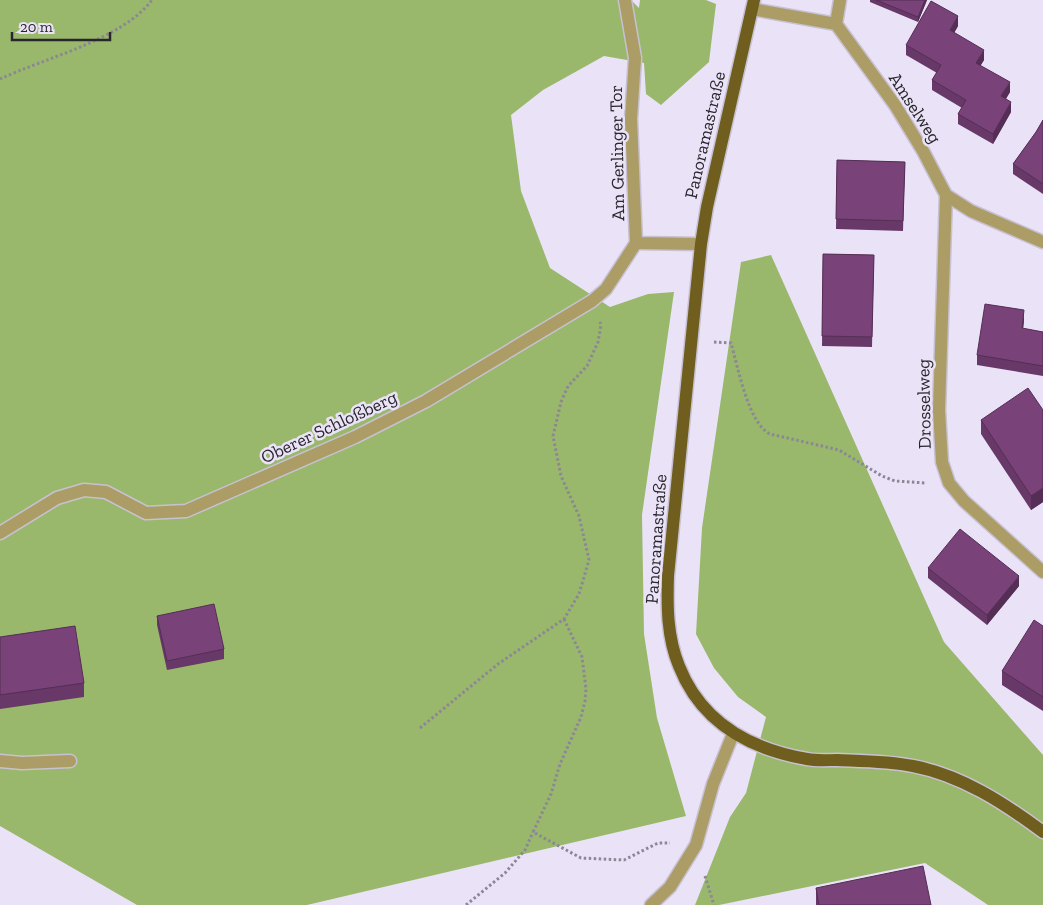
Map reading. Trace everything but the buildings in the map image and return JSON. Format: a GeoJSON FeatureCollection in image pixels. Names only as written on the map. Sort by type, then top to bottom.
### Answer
{"type":"FeatureCollection","features":[{"type":"Feature","properties":{"kind":"main road","name":"Panoramastraße"},"geometry":{"type":"LineString","coordinates":[[753,5],[707,207],[701,244],[670,546],[667,609],[671,639],[678,665],[690,688],[708,712],[733,734],[767,750],[808,760],[862,761],[912,766],[948,776],[1013,810],[1043,832]]}},
{"type":"Feature","properties":{"kind":"street","name":"Am Gerlinger Tor"},"geometry":{"type":"LineString","coordinates":[[625,0],[635,58],[631,119],[636,242],[701,244]]}},
{"type":"Feature","properties":{"kind":"street"},"geometry":{"type":"LineString","coordinates":[[753,5],[836,24],[840,0]]}},
{"type":"Feature","properties":{"kind":"street","name":"Amselweg"},"geometry":{"type":"LineString","coordinates":[[836,24],[895,105],[923,151],[946,195],[971,211],[1043,242]]}},
{"type":"Feature","properties":{"kind":"street","name":"Drosselweg"},"geometry":{"type":"LineString","coordinates":[[946,195],[939,410],[942,462],[949,482],[964,502],[1043,572]]}},
{"type":"Feature","properties":{"kind":"street","name":"Oberer Schloßberg"},"geometry":{"type":"LineString","coordinates":[[0,533],[57,498],[84,490],[106,492],[146,513],[186,511],[354,437],[426,401],[592,301],[606,290],[636,242]]}},
{"type":"Feature","properties":{"kind":"street"},"geometry":{"type":"LineString","coordinates":[[651,905],[670,887],[696,844],[713,784],[733,734]]}},
{"type":"Feature","properties":{"kind":"street"},"geometry":{"type":"LineString","coordinates":[[0,761],[22,764],[70,761]]}},
{"type":"Feature","properties":{"kind":"path"},"geometry":{"type":"LineString","coordinates":[[0,79],[109,35],[146,8],[152,0]]}},
{"type":"Feature","properties":{"kind":"path"},"geometry":{"type":"LineString","coordinates":[[420,728],[498,664],[564,619],[579,594],[589,560],[579,516],[561,476],[553,436],[561,402],[568,386],[586,366],[598,342],[601,326]]}},
{"type":"Feature","properties":{"kind":"path"},"geometry":{"type":"LineString","coordinates":[[691,339],[730,344],[752,414],[763,430],[770,434],[839,450],[882,476],[895,481],[909,483],[949,482]]}},
{"type":"Feature","properties":{"kind":"path"},"geometry":{"type":"LineString","coordinates":[[466,905],[505,873],[525,850],[581,718],[586,690],[582,657],[564,619]]}},
{"type":"Feature","properties":{"kind":"path"},"geometry":{"type":"LineString","coordinates":[[533,832],[581,858],[624,860],[658,843],[696,844]]}},
{"type":"Feature","properties":{"kind":"green space"},"geometry":{"type":"Polygon","coordinates":[[[0,0],[631,0],[639,8],[640,0],[706,0],[716,4],[709,62],[661,105],[646,94],[644,63],[604,56],[543,90],[511,115],[521,191],[550,268],[610,307],[648,294],[674,292],[642,515],[644,634],[657,718],[686,816],[307,905],[137,905],[0,826],[0,0]]]}},
{"type":"Feature","properties":{"kind":"green space"},"geometry":{"type":"Polygon","coordinates":[[[771,255],[944,642],[1043,755],[1043,905],[988,905],[925,863],[719,905],[695,905],[730,817],[746,793],[766,717],[738,697],[714,668],[696,634],[702,528],[741,262],[771,255]]]}}]}
